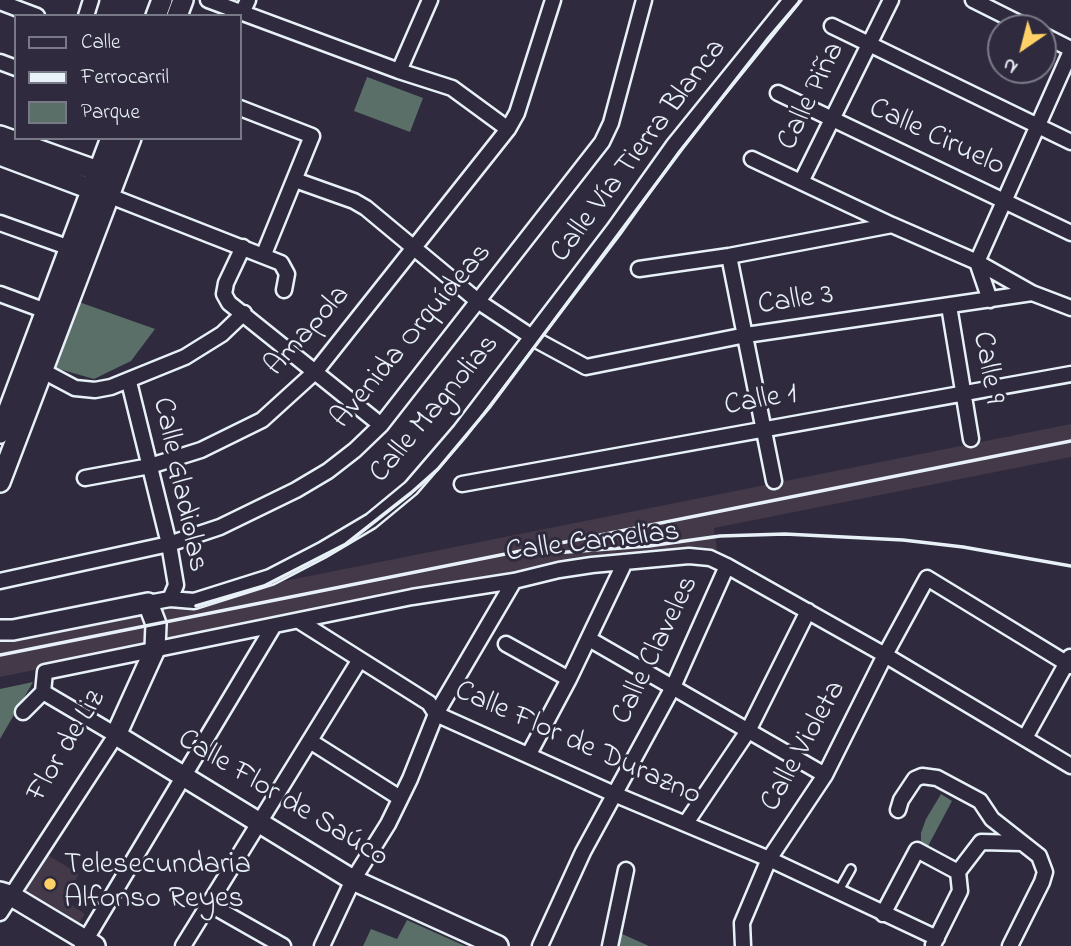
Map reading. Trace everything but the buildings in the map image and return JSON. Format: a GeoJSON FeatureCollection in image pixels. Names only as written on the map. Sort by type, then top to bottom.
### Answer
{"type":"FeatureCollection","features":[{"type":"Feature","properties":{"kind":"street"},"geometry":{"type":"LineString","coordinates":[[208,0],[245,6],[398,71],[452,88],[508,129]]}},
{"type":"Feature","properties":{"kind":"street"},"geometry":{"type":"LineString","coordinates":[[398,71],[430,0]]}},
{"type":"Feature","properties":{"kind":"street","name":"Amapola"},"geometry":{"type":"LineString","coordinates":[[85,478],[150,466],[201,450],[261,420],[316,371],[508,129],[517,113],[553,0]]}},
{"type":"Feature","properties":{"kind":"street","name":"Avenida Orquídeas"},"geometry":{"type":"LineString","coordinates":[[0,581],[169,544],[220,527],[296,490],[328,471],[355,450],[381,425],[602,142],[611,123],[644,0]]}},
{"type":"Feature","properties":{"kind":"street","name":"Calle Vía Tierra Blanca"},"geometry":{"type":"LineString","coordinates":[[531,337],[614,229],[673,146],[791,0]]}},
{"type":"Feature","properties":{"kind":"street","name":"Calle Piña"},"geometry":{"type":"LineString","coordinates":[[802,180],[891,0]]}},
{"type":"Feature","properties":{"kind":"street"},"geometry":{"type":"LineString","coordinates":[[973,0],[1001,14]]}},
{"type":"Feature","properties":{"kind":"street"},"geometry":{"type":"LineString","coordinates":[[0,2],[32,14]]}},
{"type":"Feature","properties":{"kind":"street"},"geometry":{"type":"LineString","coordinates":[[832,26],[1071,142]]}},
{"type":"Feature","properties":{"kind":"street"},"geometry":{"type":"LineString","coordinates":[[990,300],[977,262],[1071,50]]}},
{"type":"Feature","properties":{"kind":"street","name":"Calle Ciruelo"},"geometry":{"type":"LineString","coordinates":[[778,93],[1071,233]]}},
{"type":"Feature","properties":{"kind":"street"},"geometry":{"type":"LineString","coordinates":[[242,109],[312,135],[264,254]]}},
{"type":"Feature","properties":{"kind":"street"},"geometry":{"type":"LineString","coordinates":[[0,135],[281,263],[287,274],[284,290]]}},
{"type":"Feature","properties":{"kind":"street"},"geometry":{"type":"LineString","coordinates":[[5,432],[43,371],[104,184],[111,140]]}},
{"type":"Feature","properties":{"kind":"street"},"geometry":{"type":"LineString","coordinates":[[2,469],[5,432],[70,248],[130,140]]}},
{"type":"Feature","properties":{"kind":"street"},"geometry":{"type":"LineString","coordinates":[[752,159],[977,262],[1032,293],[1071,308]]}},
{"type":"Feature","properties":{"kind":"street"},"geometry":{"type":"LineString","coordinates":[[1,160],[104,184]]}},
{"type":"Feature","properties":{"kind":"street"},"geometry":{"type":"LineString","coordinates":[[295,180],[354,201],[366,208],[479,302],[531,337]]}},
{"type":"Feature","properties":{"kind":"street"},"geometry":{"type":"LineString","coordinates":[[0,223],[70,248]]}},
{"type":"Feature","properties":{"kind":"street","name":"Calle 3"},"geometry":{"type":"LineString","coordinates":[[639,270],[892,225]]}},
{"type":"Feature","properties":{"kind":"street"},"geometry":{"type":"LineString","coordinates":[[243,247],[226,283],[224,294],[229,303],[381,425]]}},
{"type":"Feature","properties":{"kind":"street"},"geometry":{"type":"LineString","coordinates":[[729,256],[774,481]]}},
{"type":"Feature","properties":{"kind":"street","name":"Calle 3"},"geometry":{"type":"LineString","coordinates":[[531,337],[570,360],[586,366],[746,335],[1032,293]]}},
{"type":"Feature","properties":{"kind":"street"},"geometry":{"type":"LineString","coordinates":[[0,294],[46,311]]}},
{"type":"Feature","properties":{"kind":"street","name":"Calle 9"},"geometry":{"type":"LineString","coordinates":[[949,306],[971,439]]}},
{"type":"Feature","properties":{"kind":"street"},"geometry":{"type":"LineString","coordinates":[[43,371],[75,388],[96,390],[129,382],[185,357],[222,334],[244,313]]}},
{"type":"Feature","properties":{"kind":"street","name":"Calle Magnolias"},"geometry":{"type":"LineString","coordinates":[[148,603],[170,599],[194,601],[270,577],[371,521],[411,488],[460,431],[531,337]]}},
{"type":"Feature","properties":{"kind":"street","name":"Calle 1"},"geometry":{"type":"LineString","coordinates":[[462,484],[1071,374]]}},
{"type":"Feature","properties":{"kind":"street","name":"Calle Gladiolas"},"geometry":{"type":"LineString","coordinates":[[129,382],[169,544],[176,585],[170,599]]}},
{"type":"Feature","properties":{"kind":"street","name":"Calle Camelias"},"geometry":{"type":"LineString","coordinates":[[43,692],[45,672],[412,597],[514,581],[570,568],[689,556],[710,558],[727,566],[885,655],[1071,766]]}},
{"type":"Feature","properties":{"kind":"street"},"geometry":{"type":"LineString","coordinates":[[528,754],[569,679],[625,562]]}},
{"type":"Feature","properties":{"kind":"street","name":"Calle Claveles"},"geometry":{"type":"LineString","coordinates":[[540,946],[583,852],[673,688],[727,566]]}},
{"type":"Feature","properties":{"kind":"street","name":"Calle Violeta"},"geometry":{"type":"LineString","coordinates":[[743,946],[742,923],[769,859],[825,775],[927,578],[1069,661]]}},
{"type":"Feature","properties":{"kind":"street"},"geometry":{"type":"LineString","coordinates":[[322,946],[353,880],[388,824],[436,714],[514,581]]}},
{"type":"Feature","properties":{"kind":"street"},"geometry":{"type":"LineString","coordinates":[[0,630],[13,630],[148,603]]}},
{"type":"Feature","properties":{"kind":"street","name":"Flor de Liz"},"geometry":{"type":"LineString","coordinates":[[0,913],[5,893],[116,735],[155,649],[156,624],[148,603]]}},
{"type":"Feature","properties":{"kind":"street"},"geometry":{"type":"LineString","coordinates":[[686,823],[748,731],[808,611]]}},
{"type":"Feature","properties":{"kind":"street","name":"Calle Flor de Durazno"},"geometry":{"type":"LineString","coordinates":[[299,621],[429,703],[436,714],[614,794],[769,859],[935,942]]}},
{"type":"Feature","properties":{"kind":"street"},"geometry":{"type":"LineString","coordinates":[[5,893],[87,944],[183,776],[273,627]]}},
{"type":"Feature","properties":{"kind":"street"},"geometry":{"type":"LineString","coordinates":[[589,639],[825,775]]}},
{"type":"Feature","properties":{"kind":"street"},"geometry":{"type":"LineString","coordinates":[[506,645],[569,679]]}},
{"type":"Feature","properties":{"kind":"street"},"geometry":{"type":"LineString","coordinates":[[183,946],[359,660]]}},
{"type":"Feature","properties":{"kind":"street"},"geometry":{"type":"LineString","coordinates":[[1025,738],[1069,661]]}},
{"type":"Feature","properties":{"kind":"street"},"geometry":{"type":"LineString","coordinates":[[23,712],[43,692]]}},
{"type":"Feature","properties":{"kind":"street","name":"Calle Flor de Saúco"},"geometry":{"type":"LineString","coordinates":[[43,692],[353,880],[498,946]]}},
{"type":"Feature","properties":{"kind":"street"},"geometry":{"type":"LineString","coordinates":[[310,741],[400,798]]}},
{"type":"Feature","properties":{"kind":"street"},"geometry":{"type":"LineString","coordinates":[[898,810],[901,800],[915,779],[922,776],[937,778],[980,801],[992,819],[1039,856],[1045,872],[1029,911],[1010,946]]}},
{"type":"Feature","properties":{"kind":"street"},"geometry":{"type":"LineString","coordinates":[[935,942],[960,891],[958,872],[981,842],[992,819]]}},
{"type":"Feature","properties":{"kind":"street"},"geometry":{"type":"LineString","coordinates":[[981,842],[1022,843]]}},
{"type":"Feature","properties":{"kind":"street"},"geometry":{"type":"LineString","coordinates":[[883,914],[917,850],[958,872]]}},
{"type":"Feature","properties":{"kind":"street"},"geometry":{"type":"LineString","coordinates":[[610,946],[626,870]]}},
{"type":"Feature","properties":{"kind":"street"},"geometry":{"type":"LineString","coordinates":[[209,904],[283,946]]}},
{"type":"Feature","properties":{"kind":"lane"},"geometry":{"type":"LineString","coordinates":[[838,892],[851,869]]}},
{"type":"Feature","properties":{"kind":"shaded area"},"geometry":{"type":"Polygon","coordinates":[[[1071,424],[1071,457],[714,528],[717,550],[646,555],[526,571],[0,677],[0,642],[184,601],[1071,424]]]}},
{"type":"Feature","properties":{"kind":"shaded area","name":"Telesecundaria Alfonso Reyes"},"geometry":{"type":"Polygon","coordinates":[[[46,854],[79,874],[64,900],[85,914],[77,926],[22,894],[46,854]]]}},
{"type":"Feature","properties":{"kind":"green space"},"geometry":{"type":"Polygon","coordinates":[[[367,77],[423,98],[410,132],[354,111],[367,77]]]}},
{"type":"Feature","properties":{"kind":"green space"},"geometry":{"type":"Polygon","coordinates":[[[79,302],[155,329],[131,361],[94,379],[52,367],[79,302]]]}},
{"type":"Feature","properties":{"kind":"green space"},"geometry":{"type":"Polygon","coordinates":[[[33,682],[0,739],[0,689],[33,682]]]}},
{"type":"Feature","properties":{"kind":"green space"},"geometry":{"type":"Polygon","coordinates":[[[941,794],[952,801],[927,848],[921,841],[921,833],[941,794]]]}},
{"type":"Feature","properties":{"kind":"green space"},"geometry":{"type":"Polygon","coordinates":[[[407,920],[465,946],[363,946],[371,929],[397,939],[407,920]]]}},
{"type":"Feature","properties":{"kind":"green space"},"geometry":{"type":"Polygon","coordinates":[[[620,933],[649,946],[616,946],[620,933]]]}},
{"type":"Feature","properties":{"kind":"railway"},"geometry":{"type":"LineString","coordinates":[[196,606],[264,586],[346,544],[438,469],[489,408],[682,149],[801,0]]}},
{"type":"Feature","properties":{"kind":"railway"},"geometry":{"type":"LineString","coordinates":[[0,655],[1071,441]]}},
{"type":"Feature","properties":{"kind":"railway"},"geometry":{"type":"LineString","coordinates":[[553,553],[649,546],[720,536],[785,534],[903,540],[963,547],[1071,566]]}},
{"type":"Feature","properties":{"kind":"place","name":"Telesecundaria Alfonso Reyes"},"geometry":{"type":"Point","coordinates":[50,884]}}]}
